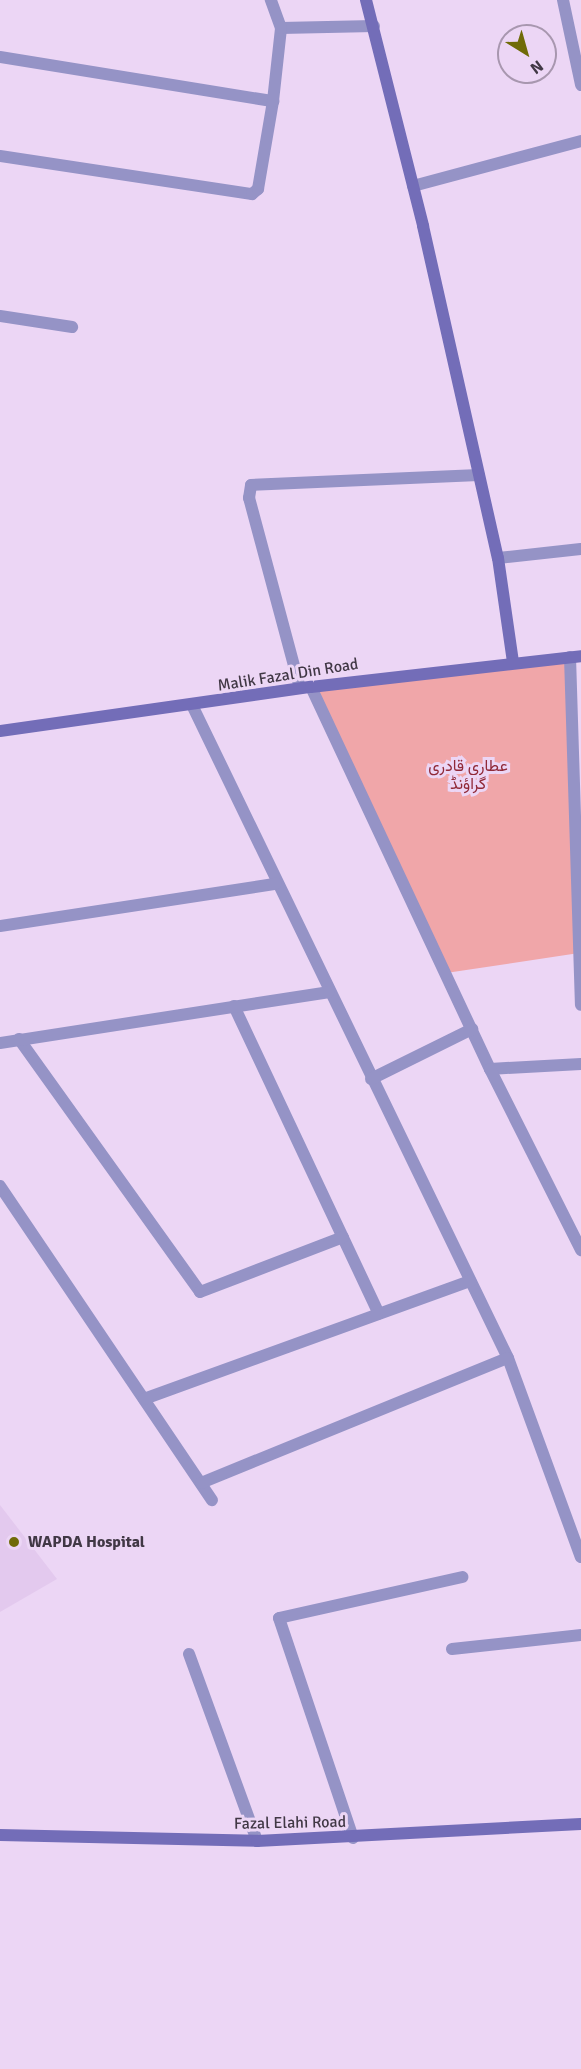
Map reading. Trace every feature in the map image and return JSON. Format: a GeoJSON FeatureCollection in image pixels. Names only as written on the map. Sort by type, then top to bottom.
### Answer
{"type":"FeatureCollection","features":[{"type":"Feature","properties":{"kind":"street"},"geometry":{"type":"LineString","coordinates":[[0,156],[252,194],[258,189],[273,101],[281,28],[271,0]]}},
{"type":"Feature","properties":{"kind":"street"},"geometry":{"type":"LineString","coordinates":[[366,0],[413,186],[498,558],[513,662]]}},
{"type":"Feature","properties":{"kind":"street"},"geometry":{"type":"LineString","coordinates":[[562,0],[581,85]]}},
{"type":"Feature","properties":{"kind":"street"},"geometry":{"type":"LineString","coordinates":[[281,28],[374,26]]}},
{"type":"Feature","properties":{"kind":"street"},"geometry":{"type":"LineString","coordinates":[[0,57],[273,101]]}},
{"type":"Feature","properties":{"kind":"street"},"geometry":{"type":"LineString","coordinates":[[413,186],[581,141]]}},
{"type":"Feature","properties":{"kind":"street"},"geometry":{"type":"LineString","coordinates":[[0,316],[72,327]]}},
{"type":"Feature","properties":{"kind":"street"},"geometry":{"type":"LineString","coordinates":[[479,475],[251,485],[249,498],[306,688],[490,1069],[581,1250]]}},
{"type":"Feature","properties":{"kind":"street"},"geometry":{"type":"LineString","coordinates":[[498,558],[581,549]]}},
{"type":"Feature","properties":{"kind":"street"},"geometry":{"type":"LineString","coordinates":[[575,657],[581,1005]]}},
{"type":"Feature","properties":{"kind":"street","name":"Malik Fazal Din Road"},"geometry":{"type":"LineString","coordinates":[[0,731],[193,707],[306,688],[513,662],[575,657]]}},
{"type":"Feature","properties":{"kind":"street"},"geometry":{"type":"LineString","coordinates":[[193,707],[328,992],[508,1358],[581,1557]]}},
{"type":"Feature","properties":{"kind":"street"},"geometry":{"type":"LineString","coordinates":[[0,926],[276,884]]}},
{"type":"Feature","properties":{"kind":"street"},"geometry":{"type":"LineString","coordinates":[[0,1043],[328,992]]}},
{"type":"Feature","properties":{"kind":"street"},"geometry":{"type":"LineString","coordinates":[[234,1006],[379,1314]]}},
{"type":"Feature","properties":{"kind":"street"},"geometry":{"type":"LineString","coordinates":[[371,1079],[472,1029]]}},
{"type":"Feature","properties":{"kind":"street"},"geometry":{"type":"LineString","coordinates":[[19,1039],[200,1292],[343,1238]]}},
{"type":"Feature","properties":{"kind":"street"},"geometry":{"type":"LineString","coordinates":[[490,1069],[581,1064]]}},
{"type":"Feature","properties":{"kind":"street"},"geometry":{"type":"LineString","coordinates":[[0,1186],[212,1500]]}},
{"type":"Feature","properties":{"kind":"street"},"geometry":{"type":"LineString","coordinates":[[144,1399],[470,1281]]}},
{"type":"Feature","properties":{"kind":"street"},"geometry":{"type":"LineString","coordinates":[[201,1483],[508,1358]]}},
{"type":"Feature","properties":{"kind":"street"},"geometry":{"type":"LineString","coordinates":[[353,1838],[279,1618],[462,1577]]}},
{"type":"Feature","properties":{"kind":"street"},"geometry":{"type":"LineString","coordinates":[[452,1649],[581,1635]]}},
{"type":"Feature","properties":{"kind":"street"},"geometry":{"type":"LineString","coordinates":[[189,1654],[257,1841]]}},
{"type":"Feature","properties":{"kind":"street","name":"Fazal Elahi Road"},"geometry":{"type":"LineString","coordinates":[[0,1835],[257,1841],[353,1838],[581,1824]]}},
{"type":"Feature","properties":{"kind":"shaded area","name":"WAPDA Hospital"},"geometry":{"type":"Polygon","coordinates":[[[0,1505],[57,1579],[0,1612],[0,1505]]]}},
{"type":"Feature","properties":{"kind":"green space","name":"عطاری قادری گراؤنڈ"},"geometry":{"type":"Polygon","coordinates":[[[570,657],[579,953],[446,973],[311,687],[570,657]]]}},
{"type":"Feature","properties":{"kind":"place","name":"WAPDA Hospital"},"geometry":{"type":"Point","coordinates":[14,1542]}}]}
